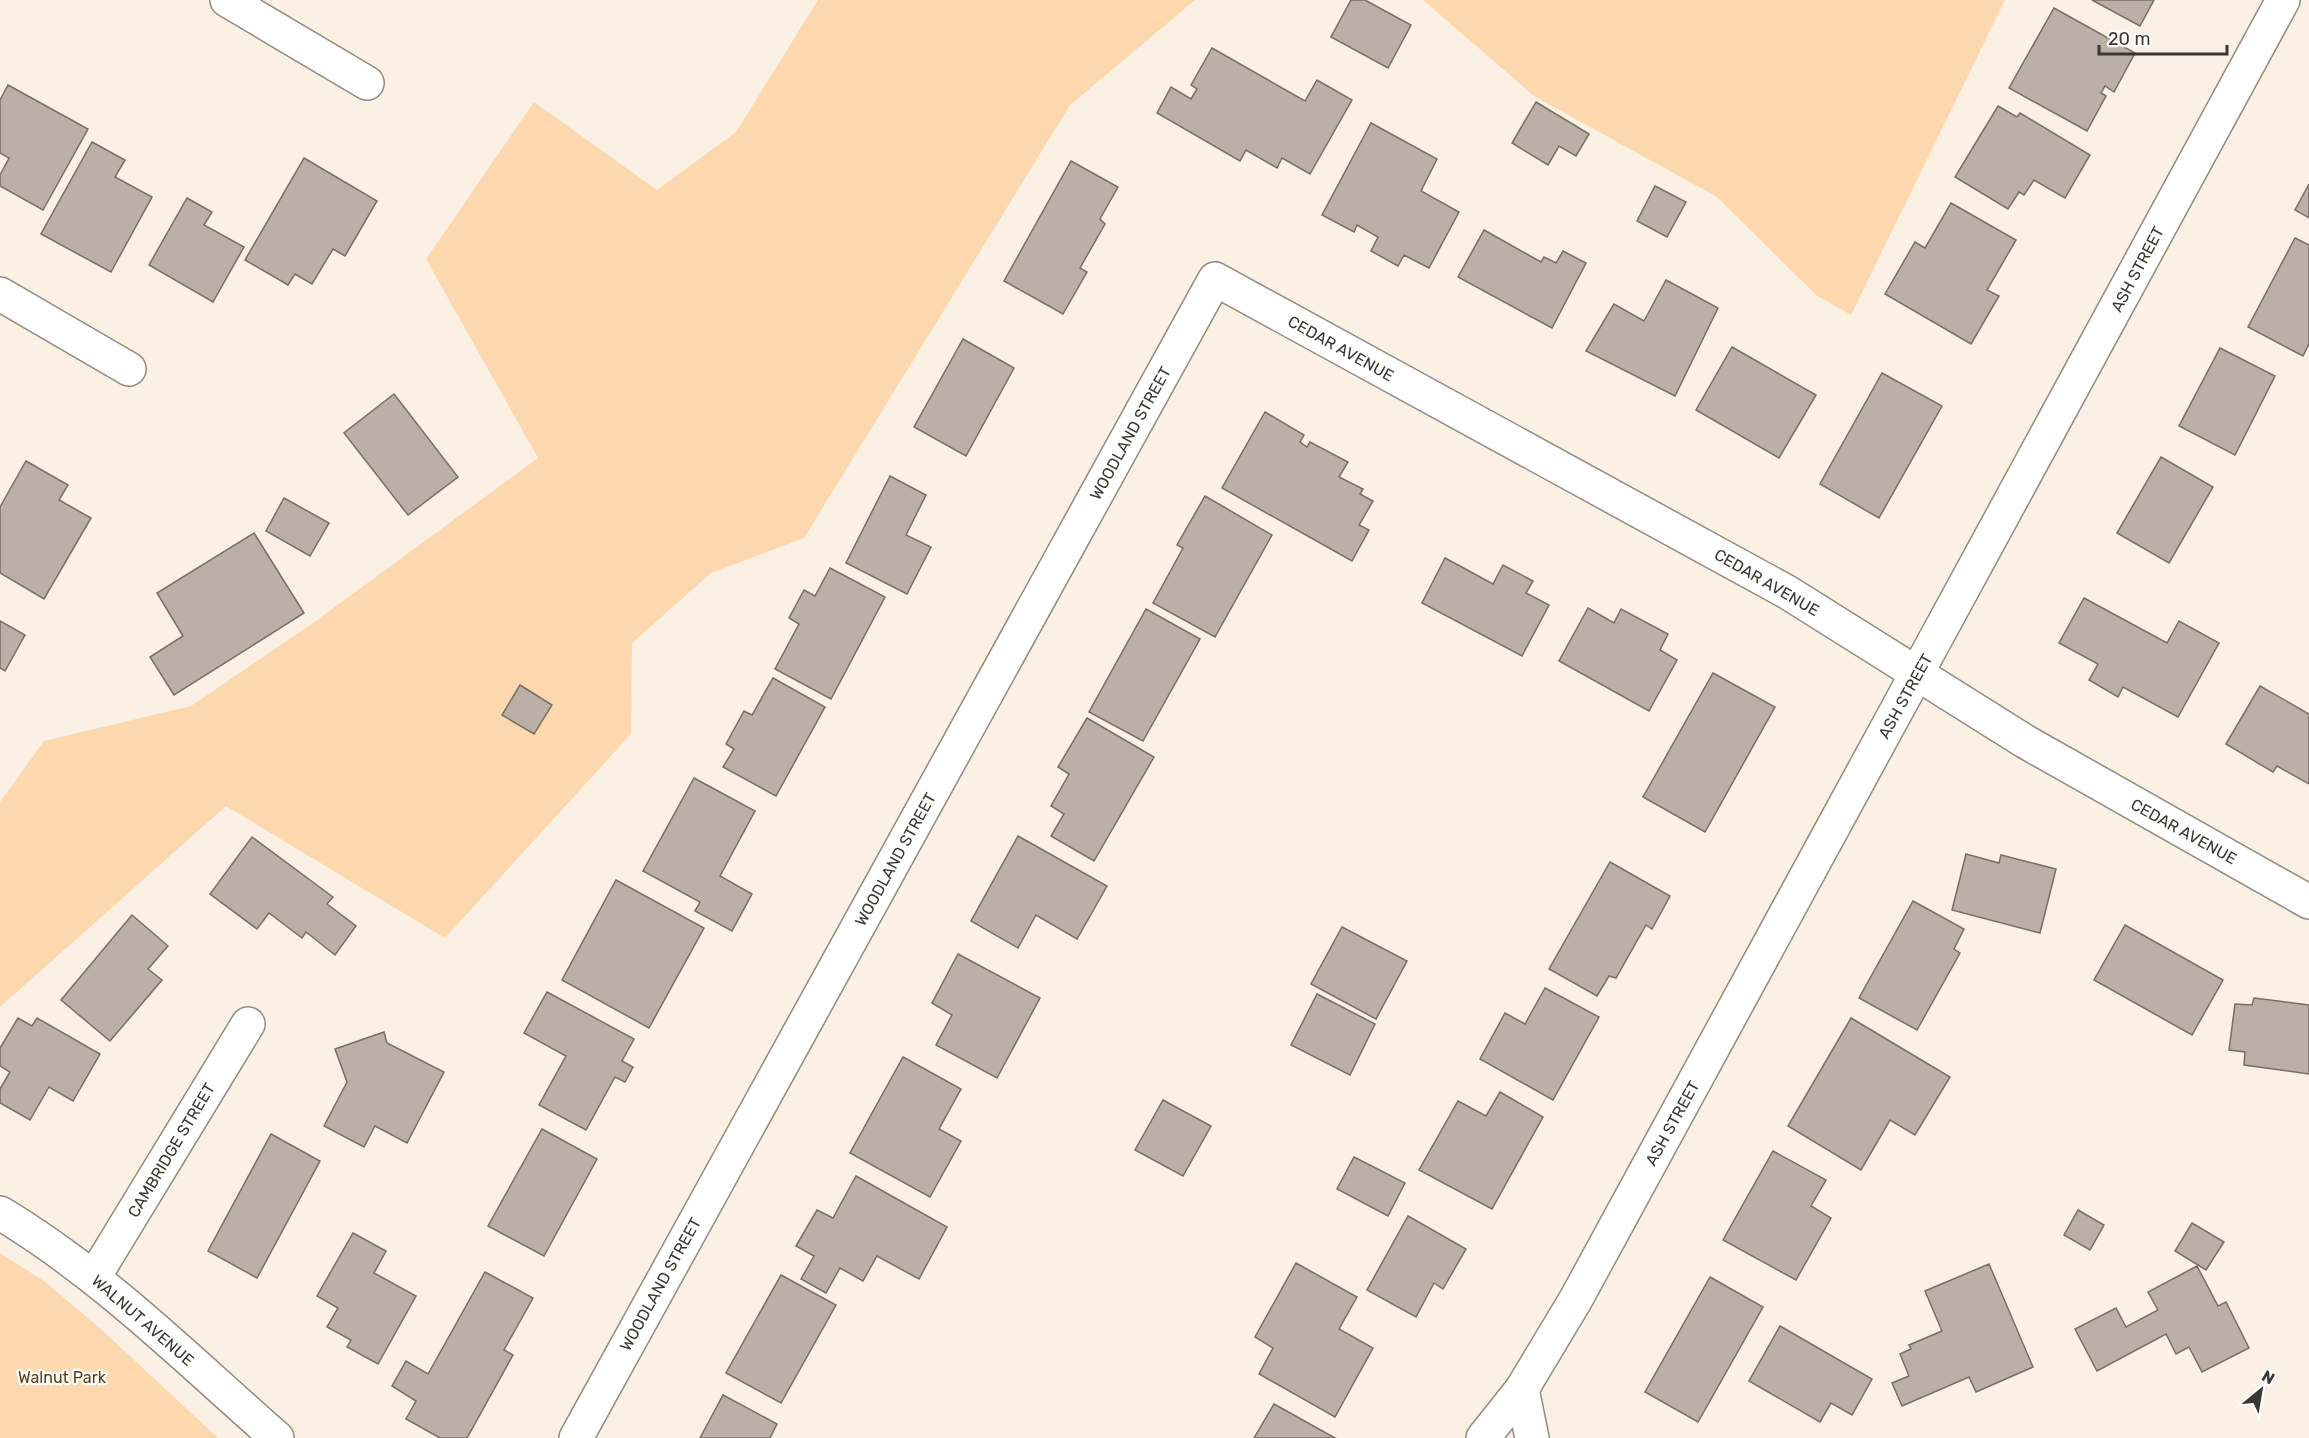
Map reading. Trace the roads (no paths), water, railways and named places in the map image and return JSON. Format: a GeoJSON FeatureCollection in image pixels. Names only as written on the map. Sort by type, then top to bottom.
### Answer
{"type":"FeatureCollection","features":[{"type":"Feature","properties":{"kind":"street"},"geometry":{"type":"LineString","coordinates":[[227,0],[367,83]]}},
{"type":"Feature","properties":{"kind":"street","name":"ASH STREET"},"geometry":{"type":"LineString","coordinates":[[1483,1438],[1522,1389],[1576,1299],[2283,0]]}},
{"type":"Feature","properties":{"kind":"street","name":"CEDAR AVENUE"},"geometry":{"type":"LineString","coordinates":[[1215,279],[1787,592],[2026,742],[2309,902]]}},
{"type":"Feature","properties":{"kind":"street","name":"WOODLAND STREET"},"geometry":{"type":"LineString","coordinates":[[576,1438],[1215,279]]}},
{"type":"Feature","properties":{"kind":"street"},"geometry":{"type":"LineString","coordinates":[[0,294],[129,369]]}},
{"type":"Feature","properties":{"kind":"street","name":"CAMBRIDGE STREET"},"geometry":{"type":"LineString","coordinates":[[94,1276],[248,1024]]}},
{"type":"Feature","properties":{"kind":"street","name":"WALNUT AVENUE"},"geometry":{"type":"LineString","coordinates":[[0,1213],[37,1235],[94,1276],[277,1438]]}},
{"type":"Feature","properties":{"kind":"street"},"geometry":{"type":"LineString","coordinates":[[1522,1389],[1532,1438]]}},
{"type":"Feature","properties":{"kind":"park label","name":"Walnut Park"},"geometry":{"type":"Point","coordinates":[62,1377]}}]}
